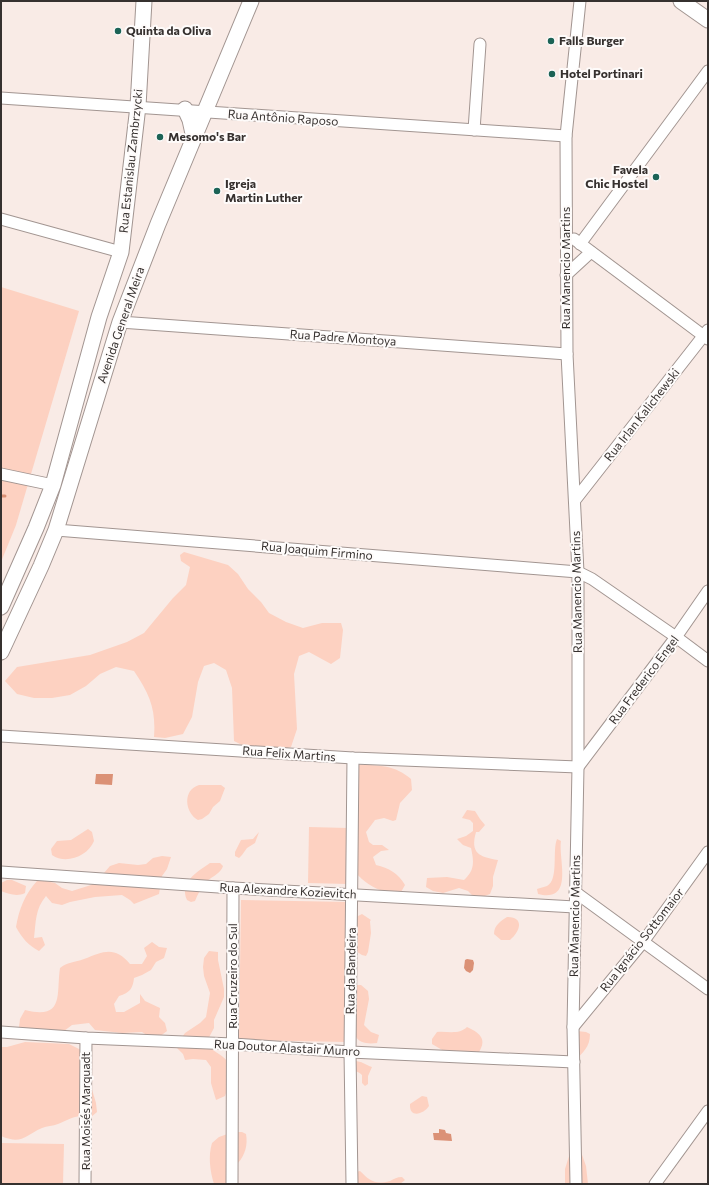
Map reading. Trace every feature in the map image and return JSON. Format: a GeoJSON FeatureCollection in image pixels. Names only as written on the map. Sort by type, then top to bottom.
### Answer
{"type":"FeatureCollection","features":[{"type":"Feature","properties":{"kind":"main road","name":"Rua Estanislau Zambrzycki"},"geometry":{"type":"LineString","coordinates":[[99,317],[121,252],[138,106],[144,1]]}},
{"type":"Feature","properties":{"kind":"main road","name":"Avenida General Meira"},"geometry":{"type":"LineString","coordinates":[[1,652],[56,530],[120,322],[158,224],[251,1]]}},
{"type":"Feature","properties":{"kind":"main road"},"geometry":{"type":"LineString","coordinates":[[681,1],[708,20]]}},
{"type":"Feature","properties":{"kind":"main road"},"geometry":{"type":"LineString","coordinates":[[185,110],[190,120],[194,138]]}},
{"type":"Feature","properties":{"kind":"main road","name":"Avenida General Meira"},"geometry":{"type":"LineString","coordinates":[[1,607],[36,528],[53,484],[99,317]]}},
{"type":"Feature","properties":{"kind":"main road"},"geometry":{"type":"LineString","coordinates":[[99,317],[120,322]]}},
{"type":"Feature","properties":{"kind":"street","name":"Rua Manencio Martins"},"geometry":{"type":"LineString","coordinates":[[576,1184],[573,1027],[578,767],[578,572],[567,354],[566,136],[580,1]]}},
{"type":"Feature","properties":{"kind":"street"},"geometry":{"type":"LineString","coordinates":[[474,130],[480,44]]}},
{"type":"Feature","properties":{"kind":"street"},"geometry":{"type":"LineString","coordinates":[[580,244],[708,71]]}},
{"type":"Feature","properties":{"kind":"street","name":"Rua Antônio Raposo"},"geometry":{"type":"LineString","coordinates":[[1,98],[138,106],[204,113],[566,136]]}},
{"type":"Feature","properties":{"kind":"street"},"geometry":{"type":"LineString","coordinates":[[1,219],[121,252]]}},
{"type":"Feature","properties":{"kind":"street"},"geometry":{"type":"LineString","coordinates":[[566,233],[706,335]]}},
{"type":"Feature","properties":{"kind":"street"},"geometry":{"type":"LineString","coordinates":[[566,275],[591,252]]}},
{"type":"Feature","properties":{"kind":"street","name":"Rua Padre Montoya"},"geometry":{"type":"LineString","coordinates":[[120,322],[567,354]]}},
{"type":"Feature","properties":{"kind":"street","name":"Rua Irlan Kalichewski"},"geometry":{"type":"LineString","coordinates":[[575,500],[706,335]]}},
{"type":"Feature","properties":{"kind":"street"},"geometry":{"type":"LineString","coordinates":[[1,474],[53,484]]}},
{"type":"Feature","properties":{"kind":"street","name":"Rua Joaquim Firmino"},"geometry":{"type":"LineString","coordinates":[[56,530],[578,572]]}},
{"type":"Feature","properties":{"kind":"street"},"geometry":{"type":"LineString","coordinates":[[578,572],[592,579],[708,661]]}},
{"type":"Feature","properties":{"kind":"street","name":"Rua Frederico Engel"},"geometry":{"type":"LineString","coordinates":[[578,767],[676,637],[708,591]]}},
{"type":"Feature","properties":{"kind":"street","name":"Rua Felix Martins"},"geometry":{"type":"LineString","coordinates":[[1,736],[353,758],[578,767]]}},
{"type":"Feature","properties":{"kind":"street","name":"Rua da Bandeira"},"geometry":{"type":"LineString","coordinates":[[352,1184],[350,1052],[353,758]]}},
{"type":"Feature","properties":{"kind":"street","name":"Rua Ignácio Sottomaior"},"geometry":{"type":"LineString","coordinates":[[573,1027],[643,942],[708,852]]}},
{"type":"Feature","properties":{"kind":"street","name":"Rua Alexandre Kozievitch"},"geometry":{"type":"LineString","coordinates":[[1,872],[233,888],[575,907]]}},
{"type":"Feature","properties":{"kind":"street","name":"Rua Cruzeiro do Sul"},"geometry":{"type":"LineString","coordinates":[[232,1184],[233,888]]}},
{"type":"Feature","properties":{"kind":"street"},"geometry":{"type":"LineString","coordinates":[[575,892],[708,990]]}},
{"type":"Feature","properties":{"kind":"street","name":"Rua Doutor Alastair Munro"},"geometry":{"type":"LineString","coordinates":[[1,1032],[86,1038],[233,1044],[350,1052],[574,1062]]}},
{"type":"Feature","properties":{"kind":"street","name":"Rua Moisés Marquadt"},"geometry":{"type":"LineString","coordinates":[[86,1038],[86,1184]]}},
{"type":"Feature","properties":{"kind":"street"},"geometry":{"type":"LineString","coordinates":[[655,1184],[708,1111]]}},
{"type":"Feature","properties":{"kind":"shaded area"},"geometry":{"type":"Polygon","coordinates":[[[1,287],[79,311],[16,525],[1,562],[1,287]]]}},
{"type":"Feature","properties":{"kind":"shaded area"},"geometry":{"type":"Polygon","coordinates":[[[184,552],[228,565],[238,574],[248,589],[261,602],[269,613],[286,622],[303,628],[322,623],[341,623],[343,630],[340,658],[331,664],[309,652],[299,656],[294,674],[297,729],[291,747],[284,749],[246,747],[234,741],[232,688],[226,670],[214,663],[204,666],[198,682],[192,717],[183,734],[165,738],[154,737],[154,718],[151,702],[134,671],[116,667],[100,674],[86,686],[70,695],[52,698],[34,698],[17,694],[5,681],[17,667],[90,655],[127,642],[144,633],[173,598],[186,585],[190,567],[181,561],[180,555],[184,552]]]}},
{"type":"Feature","properties":{"kind":"shaded area"},"geometry":{"type":"Polygon","coordinates":[[[358,765],[393,768],[411,779],[412,790],[400,803],[396,820],[393,821],[384,818],[375,820],[366,832],[369,842],[373,845],[382,845],[389,850],[381,851],[373,857],[376,865],[393,872],[399,877],[405,885],[401,892],[380,890],[365,882],[356,873],[354,839],[358,831],[358,823],[354,774],[358,765]]]}},
{"type":"Feature","properties":{"kind":"shaded area"},"geometry":{"type":"Polygon","coordinates":[[[96,774],[113,774],[112,785],[95,784],[96,774]]]}},
{"type":"Feature","properties":{"kind":"shaded area"},"geometry":{"type":"Polygon","coordinates":[[[199,785],[221,785],[225,788],[220,801],[213,807],[209,814],[198,820],[190,812],[187,802],[190,792],[199,785]]]}},
{"type":"Feature","properties":{"kind":"shaded area"},"geometry":{"type":"Polygon","coordinates":[[[467,810],[475,811],[485,825],[479,832],[476,832],[474,839],[475,849],[481,855],[498,860],[490,894],[482,897],[474,897],[468,891],[459,888],[443,893],[433,891],[426,887],[427,878],[447,877],[464,880],[470,873],[473,866],[471,848],[463,845],[457,839],[466,836],[473,831],[473,823],[470,820],[462,818],[467,810]]]}},
{"type":"Feature","properties":{"kind":"shaded area"},"geometry":{"type":"Polygon","coordinates":[[[309,827],[348,828],[347,884],[308,883],[309,827]]]}},
{"type":"Feature","properties":{"kind":"shaded area"},"geometry":{"type":"Polygon","coordinates":[[[88,829],[92,832],[94,841],[82,855],[70,859],[64,859],[52,855],[51,849],[57,841],[71,840],[88,829]]]}},
{"type":"Feature","properties":{"kind":"shaded area"},"geometry":{"type":"Polygon","coordinates":[[[259,832],[255,843],[247,848],[239,858],[235,856],[235,852],[241,840],[253,839],[259,832]]]}},
{"type":"Feature","properties":{"kind":"shaded area"},"geometry":{"type":"Polygon","coordinates":[[[557,839],[561,841],[561,886],[557,892],[549,895],[538,894],[537,889],[547,886],[551,883],[553,878],[557,839]]]}},
{"type":"Feature","properties":{"kind":"shaded area"},"geometry":{"type":"Polygon","coordinates":[[[162,856],[171,857],[167,869],[162,876],[159,894],[134,904],[122,895],[95,897],[62,905],[52,903],[46,896],[38,911],[36,921],[34,938],[42,937],[45,945],[39,951],[26,941],[16,927],[23,902],[37,881],[55,883],[62,888],[72,891],[91,885],[98,880],[110,866],[119,863],[138,865],[146,864],[153,858],[162,856]]]}},
{"type":"Feature","properties":{"kind":"shaded area"},"geometry":{"type":"Polygon","coordinates":[[[210,863],[220,863],[223,866],[219,873],[205,883],[195,901],[191,902],[187,900],[185,888],[187,883],[195,874],[210,863]]]}},
{"type":"Feature","properties":{"kind":"shaded area"},"geometry":{"type":"Polygon","coordinates":[[[7,880],[12,880],[26,886],[25,893],[16,895],[1,891],[1,883],[7,880]]]}},
{"type":"Feature","properties":{"kind":"shaded area"},"geometry":{"type":"Polygon","coordinates":[[[241,900],[349,902],[347,1042],[239,1040],[241,900]]]}},
{"type":"Feature","properties":{"kind":"shaded area"},"geometry":{"type":"Polygon","coordinates":[[[362,914],[371,920],[371,933],[366,956],[354,950],[352,922],[362,914]]]}},
{"type":"Feature","properties":{"kind":"shaded area"},"geometry":{"type":"Polygon","coordinates":[[[507,917],[513,918],[519,922],[518,930],[510,940],[501,940],[494,934],[494,931],[498,924],[507,917]]]}},
{"type":"Feature","properties":{"kind":"shaded area"},"geometry":{"type":"Polygon","coordinates":[[[152,942],[159,947],[167,948],[164,958],[156,962],[151,970],[134,978],[133,985],[130,990],[119,996],[114,1004],[116,1012],[124,1012],[140,1003],[140,994],[145,1001],[160,1008],[159,1017],[165,1023],[167,1031],[159,1037],[150,1037],[142,1032],[122,1033],[95,1030],[89,1023],[72,1025],[64,1031],[27,1031],[19,1027],[20,1019],[25,1010],[38,1012],[47,1011],[53,1008],[58,995],[60,968],[63,966],[103,952],[113,952],[119,954],[130,964],[142,964],[147,956],[144,948],[152,942]]]}},
{"type":"Feature","properties":{"kind":"shaded area"},"geometry":{"type":"Polygon","coordinates":[[[209,951],[218,952],[224,997],[214,1020],[214,1028],[206,1043],[211,1049],[228,1062],[228,1087],[225,1096],[216,1100],[211,1083],[211,1067],[206,1060],[185,1060],[183,1054],[177,1048],[185,1033],[206,1017],[210,993],[204,976],[203,967],[204,958],[209,951]]]}},
{"type":"Feature","properties":{"kind":"shaded area"},"geometry":{"type":"Polygon","coordinates":[[[465,960],[473,960],[474,963],[473,970],[470,973],[464,968],[465,960]]]}},
{"type":"Feature","properties":{"kind":"shaded area"},"geometry":{"type":"Polygon","coordinates":[[[353,985],[361,985],[368,991],[369,999],[364,1025],[371,1032],[379,1035],[377,1043],[362,1042],[355,1035],[353,1019],[353,985]]]}},
{"type":"Feature","properties":{"kind":"shaded area"},"geometry":{"type":"Polygon","coordinates":[[[467,1027],[478,1033],[482,1039],[482,1047],[479,1052],[444,1051],[432,1044],[432,1039],[437,1032],[457,1032],[467,1027]]]}},
{"type":"Feature","properties":{"kind":"shaded area"},"geometry":{"type":"Polygon","coordinates":[[[577,1031],[590,1034],[590,1039],[583,1052],[575,1061],[567,1059],[567,1055],[570,1044],[577,1031]]]}},
{"type":"Feature","properties":{"kind":"shaded area"},"geometry":{"type":"Polygon","coordinates":[[[25,1042],[69,1044],[85,1052],[88,1076],[96,1103],[97,1112],[91,1117],[77,1117],[56,1125],[42,1128],[18,1140],[8,1139],[1,1136],[1,1047],[7,1047],[25,1042]]]}},
{"type":"Feature","properties":{"kind":"shaded area"},"geometry":{"type":"Polygon","coordinates":[[[355,1061],[372,1067],[368,1076],[368,1084],[365,1086],[362,1083],[362,1075],[360,1073],[348,1070],[344,1067],[355,1061]]]}},
{"type":"Feature","properties":{"kind":"shaded area"},"geometry":{"type":"Polygon","coordinates":[[[422,1096],[427,1097],[429,1106],[421,1113],[417,1114],[412,1112],[410,1109],[410,1104],[422,1096]]]}},
{"type":"Feature","properties":{"kind":"shaded area"},"geometry":{"type":"Polygon","coordinates":[[[439,1129],[445,1130],[446,1133],[451,1134],[452,1141],[434,1140],[433,1133],[439,1133],[439,1129]]]}},
{"type":"Feature","properties":{"kind":"shaded area"},"geometry":{"type":"Polygon","coordinates":[[[233,1132],[242,1132],[246,1134],[247,1138],[244,1153],[236,1164],[234,1184],[214,1184],[210,1164],[212,1143],[219,1137],[233,1132]]]}},
{"type":"Feature","properties":{"kind":"shaded area"},"geometry":{"type":"Polygon","coordinates":[[[1,1143],[64,1144],[63,1184],[1,1184],[1,1143]]]}},
{"type":"Feature","properties":{"kind":"shaded area"},"geometry":{"type":"Polygon","coordinates":[[[580,1149],[586,1166],[588,1184],[565,1184],[565,1169],[570,1153],[580,1149]]]}},
{"type":"Feature","properties":{"kind":"shaded area"},"geometry":{"type":"Polygon","coordinates":[[[360,1171],[370,1180],[380,1183],[400,1177],[405,1180],[400,1184],[356,1184],[356,1172],[360,1171]]]}},
{"type":"Feature","properties":{"kind":"place","name":"Quinta da Oliva"},"geometry":{"type":"Point","coordinates":[118,31]}},
{"type":"Feature","properties":{"kind":"place","name":"Falls Burger"},"geometry":{"type":"Point","coordinates":[551,41]}},
{"type":"Feature","properties":{"kind":"place","name":"Hotel Portinari"},"geometry":{"type":"Point","coordinates":[552,74]}},
{"type":"Feature","properties":{"kind":"place","name":"Mesomo's Bar"},"geometry":{"type":"Point","coordinates":[160,137]}},
{"type":"Feature","properties":{"kind":"place","name":"Favela Chic Hostel"},"geometry":{"type":"Point","coordinates":[656,177]}},
{"type":"Feature","properties":{"kind":"place","name":"Igreja Martin Luther"},"geometry":{"type":"Point","coordinates":[217,191]}}]}
